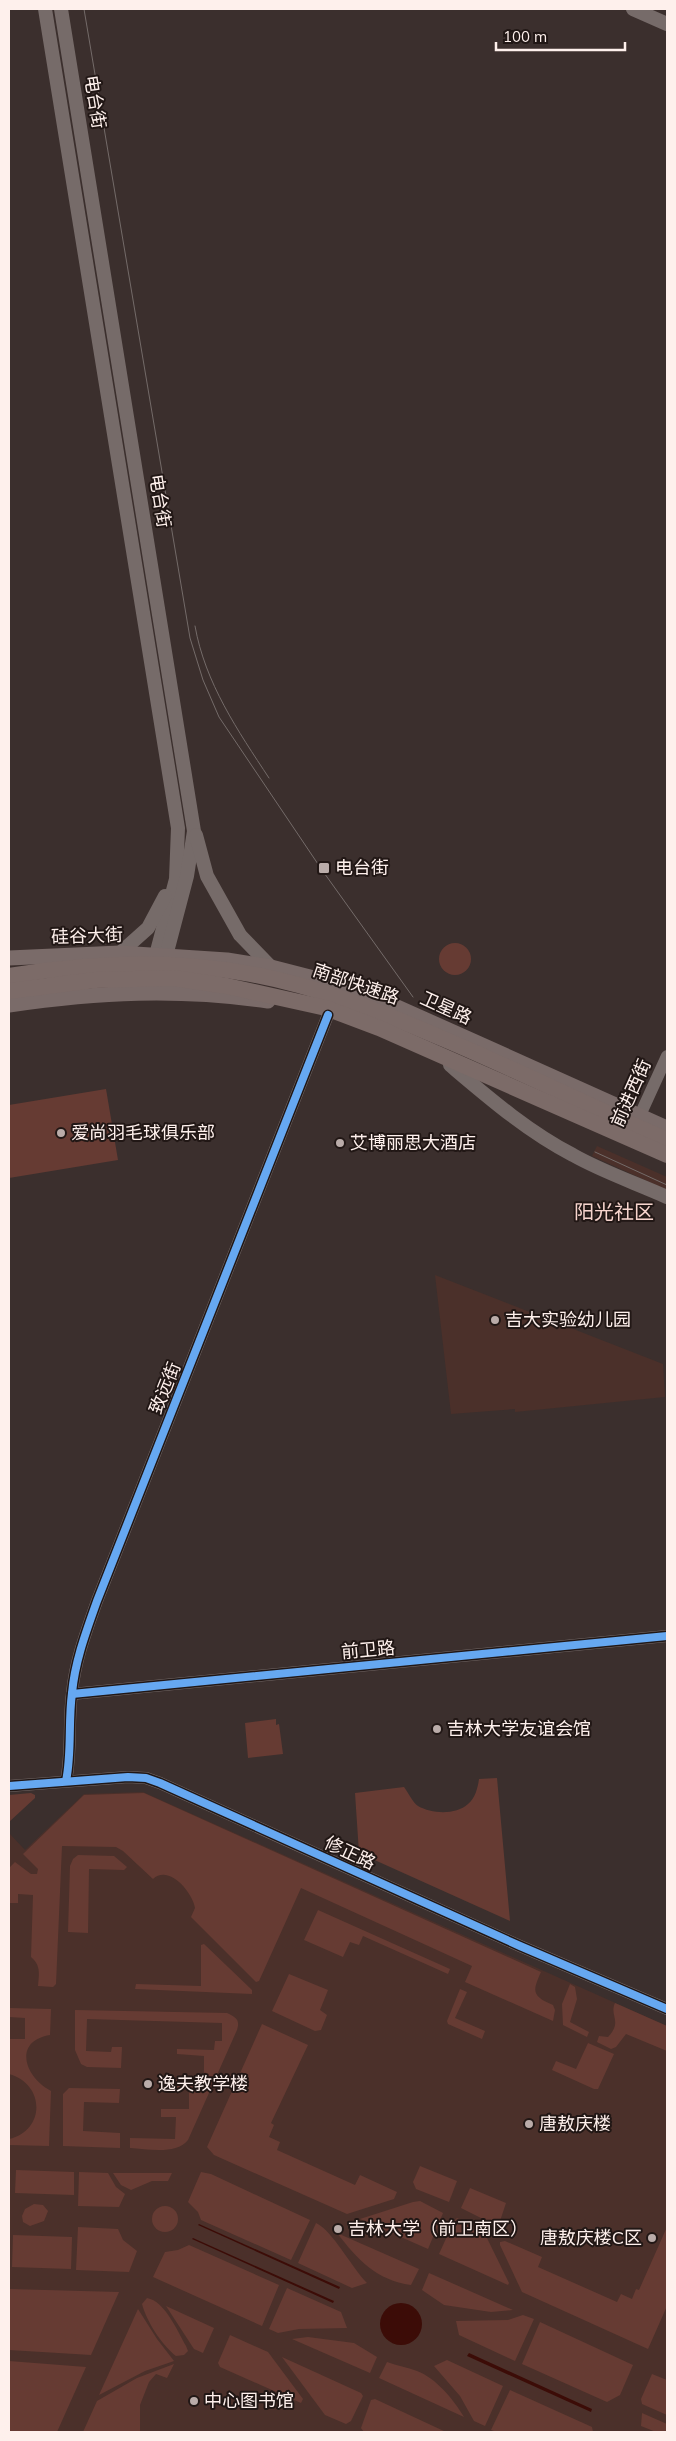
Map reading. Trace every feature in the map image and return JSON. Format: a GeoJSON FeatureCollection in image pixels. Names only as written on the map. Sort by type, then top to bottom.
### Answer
{"type":"FeatureCollection","features":[{"type":"Feature","properties":{"kind":"highway","name":"南部快速路"},"geometry":{"type":"LineString","coordinates":[[9,976],[57,968],[133,963],[249,974],[298,984],[385,1013],[667,1140]]}},
{"type":"Feature","properties":{"kind":"highway","name":"南部快速路"},"geometry":{"type":"LineString","coordinates":[[9,991],[95,980],[173,978],[227,986],[317,1006],[379,1028],[667,1155]]}},
{"type":"Feature","properties":{"kind":"main road","name":"电台街"},"geometry":{"type":"LineString","coordinates":[[45,9],[176,818],[179,852],[176,879],[155,991]]}},
{"type":"Feature","properties":{"kind":"main road","name":"电台街"},"geometry":{"type":"LineString","coordinates":[[61,9],[194,831],[188,876],[162,955]]}},
{"type":"Feature","properties":{"kind":"main road"},"geometry":{"type":"LineString","coordinates":[[633,9],[667,24]]}},
{"type":"Feature","properties":{"kind":"main road"},"geometry":{"type":"LineString","coordinates":[[656,9],[667,14]]}},
{"type":"Feature","properties":{"kind":"main road"},"geometry":{"type":"LineString","coordinates":[[194,831],[200,842],[207,876],[240,935],[271,967]]}},
{"type":"Feature","properties":{"kind":"main road"},"geometry":{"type":"LineString","coordinates":[[120,953],[153,921],[163,900],[179,852]]}},
{"type":"Feature","properties":{"kind":"main road","name":"硅谷大街"},"geometry":{"type":"LineString","coordinates":[[9,958],[120,953],[162,955]]}},
{"type":"Feature","properties":{"kind":"main road","name":"卫星路"},"geometry":{"type":"LineString","coordinates":[[162,955],[227,960],[271,967],[341,985],[395,1006],[667,1128]]}},
{"type":"Feature","properties":{"kind":"main road"},"geometry":{"type":"LineString","coordinates":[[9,1005],[64,997],[155,991],[259,1000],[293,1005],[328,1016],[450,1065],[667,1162]]}},
{"type":"Feature","properties":{"kind":"main road"},"geometry":{"type":"LineString","coordinates":[[450,1065],[505,1111],[543,1138],[574,1156],[667,1197]]}},
{"type":"Feature","properties":{"kind":"street","name":"致远街"},"geometry":{"type":"LineString","coordinates":[[66,1781],[70,1759],[72,1694],[77,1657],[97,1601],[328,1016]]}},
{"type":"Feature","properties":{"kind":"street","name":"前进西街"},"geometry":{"type":"LineString","coordinates":[[627,1144],[667,1056]]}},
{"type":"Feature","properties":{"kind":"street","name":"前卫路"},"geometry":{"type":"LineString","coordinates":[[72,1694],[667,1636]]}},
{"type":"Feature","properties":{"kind":"street","name":"修正路"},"geometry":{"type":"LineString","coordinates":[[9,1786],[66,1781],[146,1778],[520,1946],[667,2009]]}},
{"type":"Feature","properties":{"kind":"shaded area"},"geometry":{"type":"Polygon","coordinates":[[[455,943],[467,947],[471,959],[467,971],[455,975],[443,971],[439,959],[443,947],[455,943]]]}},
{"type":"Feature","properties":{"kind":"shaded area","name":"爱尚羽毛球俱乐部"},"geometry":{"type":"Polygon","coordinates":[[[106,1089],[118,1160],[9,1178],[9,1105],[106,1089]]]}},
{"type":"Feature","properties":{"kind":"shaded area"},"geometry":{"type":"Polygon","coordinates":[[[597,1146],[667,1177],[667,1190],[592,1156],[597,1146]]]}},
{"type":"Feature","properties":{"kind":"shaded area","name":"吉大实验幼儿园"},"geometry":{"type":"Polygon","coordinates":[[[435,1275],[663,1364],[665,1397],[515,1412],[515,1409],[451,1414],[435,1275]]]}},
{"type":"Feature","properties":{"kind":"shaded area"},"geometry":{"type":"Polygon","coordinates":[[[276,1719],[276,1725],[279,1724],[283,1754],[248,1758],[245,1723],[276,1719]]]}},
{"type":"Feature","properties":{"kind":"shaded area"},"geometry":{"type":"Polygon","coordinates":[[[497,1778],[510,1921],[359,1853],[355,1793],[404,1787],[418,1806],[430,1811],[451,1812],[463,1808],[473,1799],[479,1779],[497,1778]]]}},
{"type":"Feature","properties":{"kind":"shaded area","name":"吉林大学（前卫南区）"},"geometry":{"type":"Polygon","coordinates":[[[143,1792],[667,2026],[667,2432],[9,2432],[9,1833],[25,1850],[84,1794],[143,1792]]]}},
{"type":"Feature","properties":{"kind":"shaded area"},"geometry":{"type":"Polygon","coordinates":[[[31,1793],[35,1795],[35,1798],[9,1822],[9,1795],[31,1793]]]}},
{"type":"Feature","properties":{"kind":"shaded area"},"geometry":{"type":"Polygon","coordinates":[[[144,1793],[541,1972],[535,1989],[541,1999],[553,2005],[555,2010],[553,2021],[465,1982],[472,1966],[301,1888],[259,1981],[256,1982],[191,1917],[195,1908],[193,1902],[190,1895],[179,1882],[166,1875],[159,1875],[153,1879],[123,1851],[116,1847],[62,1846],[56,1984],[53,1987],[38,1986],[38,1967],[31,1957],[33,1895],[18,1894],[18,1903],[9,1903],[9,1868],[15,1862],[31,1874],[37,1874],[38,1869],[23,1854],[84,1795],[144,1793]]]}},
{"type":"Feature","properties":{"kind":"shaded area"},"geometry":{"type":"Polygon","coordinates":[[[78,1855],[114,1856],[127,1867],[124,1870],[89,1869],[88,1933],[68,1932],[70,1866],[73,1859],[78,1855]]]}},
{"type":"Feature","properties":{"kind":"shaded area"},"geometry":{"type":"Polygon","coordinates":[[[318,1910],[450,1969],[448,1974],[363,1936],[359,1945],[350,1942],[343,1957],[304,1940],[318,1910]]]}},
{"type":"Feature","properties":{"kind":"shaded area"},"geometry":{"type":"Polygon","coordinates":[[[204,1944],[252,1990],[252,1994],[135,1989],[136,1984],[201,1986],[201,1945],[204,1944]]]}},
{"type":"Feature","properties":{"kind":"shaded area"},"geometry":{"type":"Polygon","coordinates":[[[289,1974],[328,1990],[320,2010],[327,2015],[321,2030],[315,2031],[272,2011],[289,1974]]]}},
{"type":"Feature","properties":{"kind":"shaded area"},"geometry":{"type":"Polygon","coordinates":[[[570,1984],[575,1987],[577,1999],[570,2022],[589,2032],[587,2037],[563,2025],[562,2004],[570,1984]]]}},
{"type":"Feature","properties":{"kind":"shaded area"},"geometry":{"type":"Polygon","coordinates":[[[460,1989],[467,1992],[455,2018],[485,2031],[482,2039],[448,2024],[447,2021],[460,1989]]]}},
{"type":"Feature","properties":{"kind":"shaded area"},"geometry":{"type":"Polygon","coordinates":[[[615,2003],[667,2026],[667,2051],[626,2034],[616,2047],[611,2049],[597,2042],[599,2036],[608,2037],[615,2027],[613,2012],[615,2003]]]}},
{"type":"Feature","properties":{"kind":"shaded area"},"geometry":{"type":"Polygon","coordinates":[[[9,2008],[51,2009],[50,2035],[38,2039],[31,2044],[27,2052],[29,2069],[42,2085],[51,2091],[49,2146],[9,2145],[9,2139],[21,2134],[30,2126],[35,2117],[36,2107],[35,2097],[29,2087],[21,2079],[9,2074],[9,2039],[25,2039],[25,2018],[9,2017],[9,2008]]]}},
{"type":"Feature","properties":{"kind":"shaded area"},"geometry":{"type":"Polygon","coordinates":[[[75,2010],[227,2013],[237,2020],[237,2030],[188,2140],[183,2145],[161,2150],[130,2148],[130,2138],[175,2139],[176,2117],[161,2117],[161,2109],[189,2109],[189,2089],[176,2088],[176,2079],[204,2079],[204,2056],[177,2054],[177,2049],[214,2050],[215,2041],[222,2041],[222,2023],[87,2019],[86,2051],[111,2052],[112,2047],[122,2047],[121,2068],[87,2067],[81,2064],[75,2050],[75,2010]]]}},
{"type":"Feature","properties":{"kind":"shaded area"},"geometry":{"type":"Polygon","coordinates":[[[262,2024],[308,2045],[271,2123],[274,2125],[269,2137],[280,2142],[277,2150],[355,2185],[360,2175],[397,2192],[394,2199],[347,2214],[214,2155],[207,2147],[262,2024]]]}},
{"type":"Feature","properties":{"kind":"shaded area"},"geometry":{"type":"Polygon","coordinates":[[[588,2043],[614,2054],[598,2089],[594,2089],[552,2070],[556,2061],[576,2069],[588,2043]]]}},
{"type":"Feature","properties":{"kind":"shaded area"},"geometry":{"type":"Polygon","coordinates":[[[69,2088],[120,2089],[119,2103],[84,2102],[83,2131],[120,2133],[120,2148],[63,2146],[63,2094],[69,2088]]]}},
{"type":"Feature","properties":{"kind":"shaded area"},"geometry":{"type":"Polygon","coordinates":[[[420,2166],[457,2181],[449,2202],[416,2189],[413,2182],[420,2166]]]}},
{"type":"Feature","properties":{"kind":"shaded area"},"geometry":{"type":"Polygon","coordinates":[[[16,2170],[74,2172],[74,2195],[15,2193],[16,2170]]]}},
{"type":"Feature","properties":{"kind":"shaded area"},"geometry":{"type":"Polygon","coordinates":[[[79,2172],[108,2173],[116,2187],[125,2194],[119,2207],[78,2206],[79,2172]]]}},
{"type":"Feature","properties":{"kind":"shaded area"},"geometry":{"type":"Polygon","coordinates":[[[201,2172],[211,2174],[310,2220],[291,2260],[201,2220],[198,2212],[188,2202],[201,2172]]]}},
{"type":"Feature","properties":{"kind":"shaded area"},"geometry":{"type":"Polygon","coordinates":[[[113,2173],[172,2173],[168,2181],[152,2181],[131,2190],[121,2185],[113,2173]]]}},
{"type":"Feature","properties":{"kind":"shaded area"},"geometry":{"type":"Polygon","coordinates":[[[470,2188],[506,2203],[500,2221],[491,2223],[461,2208],[470,2188]]]}},
{"type":"Feature","properties":{"kind":"shaded area"},"geometry":{"type":"Polygon","coordinates":[[[420,2201],[443,2213],[428,2249],[360,2219],[413,2202],[420,2201]]]}},
{"type":"Feature","properties":{"kind":"shaded area"},"geometry":{"type":"Polygon","coordinates":[[[34,2204],[43,2205],[48,2211],[44,2221],[30,2226],[23,2222],[22,2216],[25,2209],[34,2204]]]}},
{"type":"Feature","properties":{"kind":"shaded area"},"geometry":{"type":"Polygon","coordinates":[[[165,2206],[174,2210],[178,2219],[174,2228],[165,2232],[156,2228],[152,2219],[156,2210],[165,2206]]]}},
{"type":"Feature","properties":{"kind":"shaded area"},"geometry":{"type":"Polygon","coordinates":[[[457,2218],[484,2232],[509,2283],[508,2285],[439,2254],[457,2218]]]}},
{"type":"Feature","properties":{"kind":"shaded area"},"geometry":{"type":"Polygon","coordinates":[[[316,2223],[329,2233],[367,2283],[352,2288],[298,2263],[316,2223]]]}},
{"type":"Feature","properties":{"kind":"shaded area"},"geometry":{"type":"Polygon","coordinates":[[[199,2224],[340,2287],[339,2289],[199,2224]]]}},
{"type":"Feature","properties":{"kind":"shaded area"},"geometry":{"type":"Polygon","coordinates":[[[78,2227],[118,2229],[123,2240],[137,2251],[129,2272],[76,2270],[78,2227]]]}},
{"type":"Feature","properties":{"kind":"shaded area"},"geometry":{"type":"Polygon","coordinates":[[[667,2227],[667,2306],[648,2349],[522,2292],[500,2245],[500,2242],[505,2241],[542,2257],[538,2267],[617,2302],[621,2294],[632,2299],[636,2289],[639,2290],[667,2227]]]}},
{"type":"Feature","properties":{"kind":"shaded area"},"geometry":{"type":"Polygon","coordinates":[[[337,2233],[419,2269],[411,2285],[388,2279],[369,2267],[352,2252],[337,2233]]]}},
{"type":"Feature","properties":{"kind":"shaded area"},"geometry":{"type":"Polygon","coordinates":[[[13,2235],[72,2237],[71,2269],[12,2267],[13,2235]]]}},
{"type":"Feature","properties":{"kind":"shaded area"},"geometry":{"type":"Polygon","coordinates":[[[193,2238],[334,2301],[333,2303],[193,2238]]]}},
{"type":"Feature","properties":{"kind":"shaded area"},"geometry":{"type":"Polygon","coordinates":[[[189,2245],[279,2285],[262,2326],[153,2277],[165,2252],[178,2250],[189,2245]]]}},
{"type":"Feature","properties":{"kind":"shaded area"},"geometry":{"type":"Polygon","coordinates":[[[429,2273],[513,2310],[491,2312],[444,2305],[422,2290],[429,2273]]]}},
{"type":"Feature","properties":{"kind":"shaded area"},"geometry":{"type":"Polygon","coordinates":[[[287,2288],[341,2312],[347,2328],[299,2329],[278,2333],[269,2329],[287,2288]]]}},
{"type":"Feature","properties":{"kind":"shaded area"},"geometry":{"type":"Polygon","coordinates":[[[9,2289],[119,2292],[91,2355],[9,2350],[9,2289]]]}},
{"type":"Feature","properties":{"kind":"shaded area"},"geometry":{"type":"Polygon","coordinates":[[[147,2298],[154,2300],[160,2305],[170,2318],[188,2351],[184,2355],[176,2356],[155,2332],[142,2304],[147,2298]]]}},
{"type":"Feature","properties":{"kind":"shaded area"},"geometry":{"type":"Polygon","coordinates":[[[401,2303],[416,2309],[422,2324],[416,2339],[401,2345],[386,2339],[380,2324],[386,2309],[401,2303]]]}},
{"type":"Feature","properties":{"kind":"shaded area"},"geometry":{"type":"Polygon","coordinates":[[[166,2306],[214,2328],[203,2353],[194,2349],[166,2306]]]}},
{"type":"Feature","properties":{"kind":"shaded area"},"geometry":{"type":"Polygon","coordinates":[[[138,2309],[174,2361],[145,2371],[99,2395],[138,2309]]]}},
{"type":"Feature","properties":{"kind":"shaded area"},"geometry":{"type":"Polygon","coordinates":[[[523,2315],[534,2319],[515,2361],[459,2335],[456,2321],[508,2320],[523,2315]]]}},
{"type":"Feature","properties":{"kind":"shaded area"},"geometry":{"type":"Polygon","coordinates":[[[540,2322],[633,2365],[620,2395],[607,2402],[522,2364],[540,2322]]]}},
{"type":"Feature","properties":{"kind":"shaded area"},"geometry":{"type":"Polygon","coordinates":[[[230,2335],[268,2352],[303,2399],[301,2403],[220,2367],[218,2363],[230,2335]]]}},
{"type":"Feature","properties":{"kind":"shaded area"},"geometry":{"type":"Polygon","coordinates":[[[308,2337],[354,2343],[377,2357],[370,2373],[292,2339],[308,2337]]]}},
{"type":"Feature","properties":{"kind":"shaded area"},"geometry":{"type":"Polygon","coordinates":[[[469,2353],[592,2409],[591,2412],[467,2356],[469,2353]]]}},
{"type":"Feature","properties":{"kind":"shaded area"},"geometry":{"type":"Polygon","coordinates":[[[282,2357],[361,2393],[363,2396],[351,2421],[346,2424],[325,2415],[282,2357]]]}},
{"type":"Feature","properties":{"kind":"shaded area"},"geometry":{"type":"Polygon","coordinates":[[[447,2360],[503,2386],[485,2426],[474,2421],[460,2396],[434,2366],[447,2360]]]}},
{"type":"Feature","properties":{"kind":"shaded area"},"geometry":{"type":"Polygon","coordinates":[[[9,2361],[86,2367],[57,2432],[9,2432],[9,2361]]]}},
{"type":"Feature","properties":{"kind":"shaded area"},"geometry":{"type":"Polygon","coordinates":[[[387,2362],[424,2374],[438,2384],[464,2417],[379,2378],[387,2362]]]}},
{"type":"Feature","properties":{"kind":"shaded area"},"geometry":{"type":"Polygon","coordinates":[[[174,2364],[167,2378],[156,2374],[149,2382],[140,2405],[140,2432],[83,2432],[97,2401],[137,2378],[174,2364]]]}},
{"type":"Feature","properties":{"kind":"shaded area"},"geometry":{"type":"Polygon","coordinates":[[[652,2374],[667,2380],[667,2415],[642,2404],[641,2399],[652,2374]]]}},
{"type":"Feature","properties":{"kind":"shaded area"},"geometry":{"type":"Polygon","coordinates":[[[510,2390],[592,2427],[593,2432],[497,2432],[491,2430],[510,2390]]]}},
{"type":"Feature","properties":{"kind":"shaded area"},"geometry":{"type":"Polygon","coordinates":[[[375,2399],[446,2432],[364,2432],[361,2428],[371,2400],[375,2399]]]}},
{"type":"Feature","properties":{"kind":"shaded area"},"geometry":{"type":"Polygon","coordinates":[[[642,2413],[667,2424],[667,2432],[656,2432],[641,2426],[642,2413]]]}},
{"type":"Feature","properties":{"kind":"tram line"},"geometry":{"type":"LineString","coordinates":[[84,9],[190,638],[203,680],[219,717],[322,870],[413,997]]}},
{"type":"Feature","properties":{"kind":"tram line"},"geometry":{"type":"LineString","coordinates":[[195,626],[206,667],[224,706],[269,778]]}},
{"type":"Feature","properties":{"kind":"tram line"},"geometry":{"type":"LineString","coordinates":[[595,1152],[667,1185]]}},
{"type":"Feature","properties":{"kind":"cycle path"},"geometry":{"type":"LineString","coordinates":[[66,1781],[73,1681],[89,1624],[328,1015]]}},
{"type":"Feature","properties":{"kind":"cycle path"},"geometry":{"type":"LineString","coordinates":[[72,1694],[667,1636]]}},
{"type":"Feature","properties":{"kind":"cycle path"},"geometry":{"type":"LineString","coordinates":[[9,1786],[128,1777],[146,1778],[520,1946],[667,2009]]}},
{"type":"Feature","properties":{"kind":"place","name":"电台街"},"geometry":{"type":"Point","coordinates":[324,868]}},
{"type":"Feature","properties":{"kind":"place","name":"爱尚羽毛球俱乐部"},"geometry":{"type":"Point","coordinates":[61,1133]}},
{"type":"Feature","properties":{"kind":"place","name":"艾博丽思大酒店"},"geometry":{"type":"Point","coordinates":[340,1143]}},
{"type":"Feature","properties":{"kind":"place","name":"吉大实验幼儿园"},"geometry":{"type":"Point","coordinates":[495,1320]}},
{"type":"Feature","properties":{"kind":"place","name":"吉林大学友谊会馆"},"geometry":{"type":"Point","coordinates":[437,1729]}},
{"type":"Feature","properties":{"kind":"place","name":"逸夫教学楼"},"geometry":{"type":"Point","coordinates":[148,2084]}},
{"type":"Feature","properties":{"kind":"place","name":"唐敖庆楼"},"geometry":{"type":"Point","coordinates":[529,2124]}},
{"type":"Feature","properties":{"kind":"place","name":"吉林大学（前卫南区）"},"geometry":{"type":"Point","coordinates":[338,2229]}},
{"type":"Feature","properties":{"kind":"place","name":"唐敖庆楼C区"},"geometry":{"type":"Point","coordinates":[652,2238]}},
{"type":"Feature","properties":{"kind":"place","name":"中心图书馆"},"geometry":{"type":"Point","coordinates":[194,2401]}},
{"type":"Feature","properties":{"kind":"district","name":"阳光社区"},"geometry":{"type":"Point","coordinates":[614,1212]}}]}
